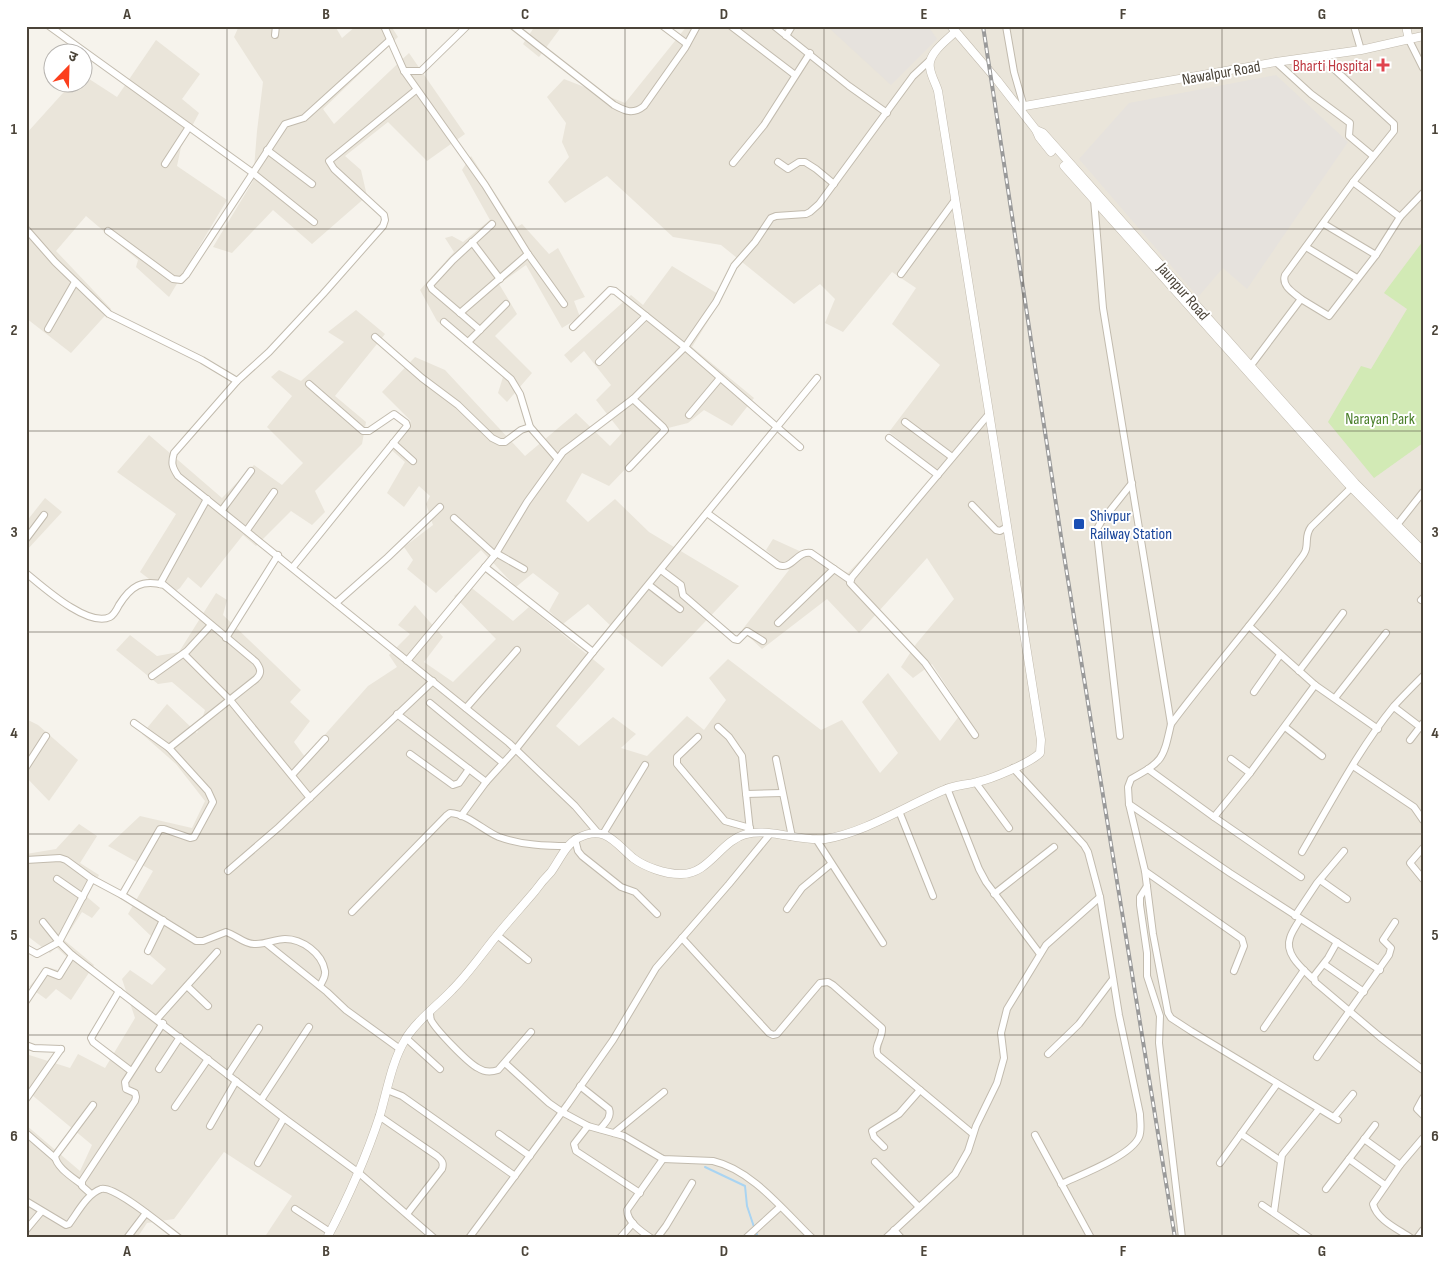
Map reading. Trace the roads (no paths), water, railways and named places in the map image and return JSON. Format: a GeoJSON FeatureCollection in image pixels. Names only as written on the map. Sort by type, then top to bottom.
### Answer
{"type":"FeatureCollection","features":[{"type":"Feature","properties":{"kind":"street"},"geometry":{"type":"LineString","coordinates":[[49,26],[253,172],[314,222]]}},
{"type":"Feature","properties":{"kind":"street"},"geometry":{"type":"LineString","coordinates":[[275,35],[276,26]]}},
{"type":"Feature","properties":{"kind":"street"},"geometry":{"type":"LineString","coordinates":[[384,26],[404,71],[416,90],[485,186],[528,254],[564,304]]}},
{"type":"Feature","properties":{"kind":"street"},"geometry":{"type":"LineString","coordinates":[[404,71],[420,71],[467,26]]}},
{"type":"Feature","properties":{"kind":"street"},"geometry":{"type":"LineString","coordinates":[[513,26],[614,105],[631,112],[638,111],[644,106],[687,44],[697,26]]}},
{"type":"Feature","properties":{"kind":"street"},"geometry":{"type":"LineString","coordinates":[[663,26],[687,44]]}},
{"type":"Feature","properties":{"kind":"street"},"geometry":{"type":"LineString","coordinates":[[731,26],[795,75]]}},
{"type":"Feature","properties":{"kind":"street"},"geometry":{"type":"LineString","coordinates":[[774,26],[849,86],[887,113]]}},
{"type":"Feature","properties":{"kind":"street"},"geometry":{"type":"LineString","coordinates":[[786,36],[792,26]]}},
{"type":"Feature","properties":{"kind":"street"},"geometry":{"type":"LineString","coordinates":[[1006,26],[1022,107]]}},
{"type":"Feature","properties":{"kind":"street"},"geometry":{"type":"LineString","coordinates":[[1354,26],[1361,50]]}},
{"type":"Feature","properties":{"kind":"street"},"geometry":{"type":"LineString","coordinates":[[1406,26],[1409,40],[1423,68]]}},
{"type":"Feature","properties":{"kind":"street"},"geometry":{"type":"LineString","coordinates":[[407,661],[495,554],[557,458],[633,399],[685,347],[716,302],[734,266],[755,242],[770,218],[806,214],[819,204],[913,76],[929,61],[953,29]]}},
{"type":"Feature","properties":{"kind":"street","name":"Jaunpur Road"},"geometry":{"type":"LineString","coordinates":[[953,29],[1022,107],[1036,130],[1043,134],[1094,191],[1248,368]]}},
{"type":"Feature","properties":{"kind":"street","name":"Nawalpur Road"},"geometry":{"type":"LineString","coordinates":[[1022,107],[1276,62],[1361,50],[1423,36]]}},
{"type":"Feature","properties":{"kind":"street"},"geometry":{"type":"LineString","coordinates":[[108,231],[174,279],[181,280],[285,124],[304,118],[390,40]]}},
{"type":"Feature","properties":{"kind":"street"},"geometry":{"type":"LineString","coordinates":[[733,163],[764,125],[810,53]]}},
{"type":"Feature","properties":{"kind":"street"},"geometry":{"type":"LineString","coordinates":[[1320,56],[1394,124],[1394,131],[1353,182],[1306,247],[1283,280],[1284,284],[1301,299],[1329,316],[1376,255],[1400,217],[1423,193]]}},
{"type":"Feature","properties":{"kind":"street"},"geometry":{"type":"LineString","coordinates":[[698,737],[677,757],[677,764],[725,821],[750,831],[816,839],[840,835],[899,811],[947,788],[976,783],[1013,768],[1036,757],[1040,753],[1041,748],[1007,527],[938,91],[929,61]]}},
{"type":"Feature","properties":{"kind":"street"},"geometry":{"type":"LineString","coordinates":[[1276,62],[1311,94],[1350,123],[1348,136],[1373,156]]}},
{"type":"Feature","properties":{"kind":"street"},"geometry":{"type":"LineString","coordinates":[[416,90],[329,161],[334,169],[384,215],[383,226],[323,294],[268,352],[237,381],[174,453],[171,462],[173,468],[178,476],[516,749],[601,834],[612,838],[640,863],[680,874],[698,870],[734,840],[750,831]]}},
{"type":"Feature","properties":{"kind":"street"},"geometry":{"type":"LineString","coordinates":[[165,164],[189,127]]}},
{"type":"Feature","properties":{"kind":"street"},"geometry":{"type":"LineString","coordinates":[[1036,130],[1039,137],[1094,201],[1423,560]]}},
{"type":"Feature","properties":{"kind":"street"},"geometry":{"type":"LineString","coordinates":[[267,150],[312,184]]}},
{"type":"Feature","properties":{"kind":"street"},"geometry":{"type":"LineString","coordinates":[[778,162],[788,169],[799,162],[810,164],[834,184]]}},
{"type":"Feature","properties":{"kind":"street"},"geometry":{"type":"LineString","coordinates":[[1353,182],[1400,217]]}},
{"type":"Feature","properties":{"kind":"street"},"geometry":{"type":"LineString","coordinates":[[1094,191],[1103,308],[1171,724],[1165,751],[1160,760],[1131,778],[1128,782],[1129,804],[1144,871],[1153,934],[1169,1015],[1191,1031],[1336,1119],[1353,1094]]}},
{"type":"Feature","properties":{"kind":"street"},"geometry":{"type":"LineString","coordinates":[[901,274],[955,200]]}},
{"type":"Feature","properties":{"kind":"street"},"geometry":{"type":"LineString","coordinates":[[480,330],[432,289],[430,285],[453,260],[492,224]]}},
{"type":"Feature","properties":{"kind":"street"},"geometry":{"type":"LineString","coordinates":[[1324,224],[1376,255]]}},
{"type":"Feature","properties":{"kind":"street"},"geometry":{"type":"LineString","coordinates":[[26,229],[75,282],[109,314],[202,360],[237,381]]}},
{"type":"Feature","properties":{"kind":"street"},"geometry":{"type":"LineString","coordinates":[[472,242],[500,279]]}},
{"type":"Feature","properties":{"kind":"street"},"geometry":{"type":"LineString","coordinates":[[1306,247],[1357,278]]}},
{"type":"Feature","properties":{"kind":"street"},"geometry":{"type":"LineString","coordinates":[[460,313],[528,254]]}},
{"type":"Feature","properties":{"kind":"street"},"geometry":{"type":"LineString","coordinates":[[48,329],[75,282]]}},
{"type":"Feature","properties":{"kind":"street"},"geometry":{"type":"LineString","coordinates":[[573,327],[610,290],[615,291],[685,347],[800,447]]}},
{"type":"Feature","properties":{"kind":"street"},"geometry":{"type":"LineString","coordinates":[[1248,368],[1301,299]]}},
{"type":"Feature","properties":{"kind":"street"},"geometry":{"type":"LineString","coordinates":[[468,342],[506,304]]}},
{"type":"Feature","properties":{"kind":"street"},"geometry":{"type":"LineString","coordinates":[[598,362],[646,316]]}},
{"type":"Feature","properties":{"kind":"street"},"geometry":{"type":"LineString","coordinates":[[444,322],[511,380],[520,394],[530,428],[557,458]]}},
{"type":"Feature","properties":{"kind":"street"},"geometry":{"type":"LineString","coordinates":[[375,337],[422,378],[455,402],[496,441],[505,442],[521,430],[530,428]]}},
{"type":"Feature","properties":{"kind":"street"},"geometry":{"type":"LineString","coordinates":[[689,415],[720,378]]}},
{"type":"Feature","properties":{"kind":"street"},"geometry":{"type":"LineString","coordinates":[[461,816],[486,782],[516,749],[592,652],[649,586],[817,378]]}},
{"type":"Feature","properties":{"kind":"street"},"geometry":{"type":"LineString","coordinates":[[293,567],[407,426],[396,415],[391,414],[369,431],[363,431],[308,384]]}},
{"type":"Feature","properties":{"kind":"street"},"geometry":{"type":"LineString","coordinates":[[629,468],[664,430],[664,427],[633,399]]}},
{"type":"Feature","properties":{"kind":"street"},"geometry":{"type":"LineString","coordinates":[[850,580],[989,414]]}},
{"type":"Feature","properties":{"kind":"street"},"geometry":{"type":"LineString","coordinates":[[905,422],[952,458]]}},
{"type":"Feature","properties":{"kind":"street"},"geometry":{"type":"LineString","coordinates":[[889,438],[938,475]]}},
{"type":"Feature","properties":{"kind":"street"},"geometry":{"type":"LineString","coordinates":[[393,443],[413,461]]}},
{"type":"Feature","properties":{"kind":"street"},"geometry":{"type":"LineString","coordinates":[[222,510],[251,471]]}},
{"type":"Feature","properties":{"kind":"street"},"geometry":{"type":"LineString","coordinates":[[1120,736],[1097,529],[1132,483]]}},
{"type":"Feature","properties":{"kind":"street"},"geometry":{"type":"LineString","coordinates":[[1353,485],[1398,525],[1423,552]]}},
{"type":"Feature","properties":{"kind":"street"},"geometry":{"type":"LineString","coordinates":[[1171,724],[1206,677],[1249,626],[1304,555],[1308,532],[1353,485]]}},
{"type":"Feature","properties":{"kind":"street"},"geometry":{"type":"LineString","coordinates":[[246,530],[274,492]]}},
{"type":"Feature","properties":{"kind":"street"},"geometry":{"type":"LineString","coordinates":[[1398,525],[1423,492]]}},
{"type":"Feature","properties":{"kind":"street"},"geometry":{"type":"LineString","coordinates":[[160,584],[207,498]]}},
{"type":"Feature","properties":{"kind":"street"},"geometry":{"type":"LineString","coordinates":[[972,505],[996,530],[1000,531],[1007,527]]}},
{"type":"Feature","properties":{"kind":"street"},"geometry":{"type":"LineString","coordinates":[[336,603],[388,557],[440,506]]}},
{"type":"Feature","properties":{"kind":"street"},"geometry":{"type":"LineString","coordinates":[[707,513],[782,567],[787,566],[802,553],[807,552],[850,580],[852,586],[925,663],[976,735]]}},
{"type":"Feature","properties":{"kind":"street"},"geometry":{"type":"LineString","coordinates":[[26,539],[44,515]]}},
{"type":"Feature","properties":{"kind":"street"},"geometry":{"type":"LineString","coordinates":[[454,518],[495,554],[524,569]]}},
{"type":"Feature","properties":{"kind":"street"},"geometry":{"type":"LineString","coordinates":[[226,638],[278,555]]}},
{"type":"Feature","properties":{"kind":"street"},"geometry":{"type":"LineString","coordinates":[[485,567],[592,652]]}},
{"type":"Feature","properties":{"kind":"street"},"geometry":{"type":"LineString","coordinates":[[778,623],[834,568]]}},
{"type":"Feature","properties":{"kind":"street"},"geometry":{"type":"LineString","coordinates":[[661,570],[681,585],[683,595],[734,639],[738,640],[747,631],[763,641]]}},
{"type":"Feature","properties":{"kind":"street"},"geometry":{"type":"LineString","coordinates":[[26,573],[64,604],[94,617],[104,618],[110,617],[115,613],[131,589],[143,584],[160,584],[168,588],[256,662],[261,671],[256,679],[169,748]]}},
{"type":"Feature","properties":{"kind":"street"},"geometry":{"type":"LineString","coordinates":[[649,586],[680,610]]}},
{"type":"Feature","properties":{"kind":"street"},"geometry":{"type":"LineString","coordinates":[[1300,671],[1343,613]]}},
{"type":"Feature","properties":{"kind":"street"},"geometry":{"type":"LineString","coordinates":[[152,676],[184,654],[211,625]]}},
{"type":"Feature","properties":{"kind":"street"},"geometry":{"type":"LineString","coordinates":[[1249,626],[1316,685],[1378,729]]}},
{"type":"Feature","properties":{"kind":"street"},"geometry":{"type":"LineString","coordinates":[[1335,698],[1386,632]]}},
{"type":"Feature","properties":{"kind":"street"},"geometry":{"type":"LineString","coordinates":[[466,708],[517,650]]}},
{"type":"Feature","properties":{"kind":"street"},"geometry":{"type":"LineString","coordinates":[[184,654],[230,700],[310,798]]}},
{"type":"Feature","properties":{"kind":"street"},"geometry":{"type":"LineString","coordinates":[[1254,692],[1280,654]]}},
{"type":"Feature","properties":{"kind":"street"},"geometry":{"type":"LineString","coordinates":[[1302,852],[1353,766],[1378,729],[1394,707],[1423,676]]}},
{"type":"Feature","properties":{"kind":"street"},"geometry":{"type":"LineString","coordinates":[[228,871],[279,827],[433,681]]}},
{"type":"Feature","properties":{"kind":"street"},"geometry":{"type":"LineString","coordinates":[[1214,818],[1316,685]]}},
{"type":"Feature","properties":{"kind":"street"},"geometry":{"type":"LineString","coordinates":[[430,703],[503,763]]}},
{"type":"Feature","properties":{"kind":"street"},"geometry":{"type":"LineString","coordinates":[[1394,707],[1422,726],[1410,740]]}},
{"type":"Feature","properties":{"kind":"street"},"geometry":{"type":"LineString","coordinates":[[397,714],[486,782]]}},
{"type":"Feature","properties":{"kind":"street"},"geometry":{"type":"LineString","coordinates":[[122,895],[160,829],[164,828],[190,838],[194,837],[213,802],[208,791],[169,748],[134,723]]}},
{"type":"Feature","properties":{"kind":"street"},"geometry":{"type":"LineString","coordinates":[[718,727],[729,737],[742,756],[750,831]]}},
{"type":"Feature","properties":{"kind":"street"},"geometry":{"type":"LineString","coordinates":[[1285,727],[1322,756]]}},
{"type":"Feature","properties":{"kind":"street"},"geometry":{"type":"LineString","coordinates":[[26,767],[46,736]]}},
{"type":"Feature","properties":{"kind":"street"},"geometry":{"type":"LineString","coordinates":[[292,775],[324,739]]}},
{"type":"Feature","properties":{"kind":"street"},"geometry":{"type":"LineString","coordinates":[[410,754],[453,785],[459,784],[469,769]]}},
{"type":"Feature","properties":{"kind":"street"},"geometry":{"type":"LineString","coordinates":[[776,759],[792,837]]}},
{"type":"Feature","properties":{"kind":"street"},"geometry":{"type":"LineString","coordinates":[[1231,759],[1250,773]]}},
{"type":"Feature","properties":{"kind":"street"},"geometry":{"type":"LineString","coordinates":[[295,1209],[329,1235],[359,1173],[400,1049],[406,1038],[454,988],[551,871],[575,839],[601,834],[645,765]]}},
{"type":"Feature","properties":{"kind":"street"},"geometry":{"type":"LineString","coordinates":[[1353,766],[1414,807],[1423,820]]}},
{"type":"Feature","properties":{"kind":"street"},"geometry":{"type":"LineString","coordinates":[[1013,768],[1084,845],[1088,852],[1100,897],[1113,979],[1140,1114],[1141,1126],[1139,1136],[1129,1149],[1103,1165],[1061,1184]]}},
{"type":"Feature","properties":{"kind":"street"},"geometry":{"type":"LineString","coordinates":[[1148,769],[1214,818],[1301,877]]}},
{"type":"Feature","properties":{"kind":"street"},"geometry":{"type":"LineString","coordinates":[[976,783],[1009,828]]}},
{"type":"Feature","properties":{"kind":"street"},"geometry":{"type":"LineString","coordinates":[[947,788],[979,869],[994,894],[1040,954]]}},
{"type":"Feature","properties":{"kind":"street"},"geometry":{"type":"LineString","coordinates":[[746,794],[782,793]]}},
{"type":"Feature","properties":{"kind":"street"},"geometry":{"type":"LineString","coordinates":[[1129,804],[1297,918],[1380,970]]}},
{"type":"Feature","properties":{"kind":"street"},"geometry":{"type":"LineString","coordinates":[[899,811],[933,896]]}},
{"type":"Feature","properties":{"kind":"street"},"geometry":{"type":"LineString","coordinates":[[352,912],[450,814],[461,816],[497,836],[509,840],[542,846],[569,846]]}},
{"type":"Feature","properties":{"kind":"street"},"geometry":{"type":"LineString","coordinates":[[469,1238],[562,1112],[612,1040],[656,968],[770,834]]}},
{"type":"Feature","properties":{"kind":"street"},"geometry":{"type":"LineString","coordinates":[[575,839],[578,851],[582,856],[622,887],[635,892],[658,914]]}},
{"type":"Feature","properties":{"kind":"street"},"geometry":{"type":"LineString","coordinates":[[816,839],[883,943]]}},
{"type":"Feature","properties":{"kind":"street"},"geometry":{"type":"LineString","coordinates":[[994,894],[1054,847]]}},
{"type":"Feature","properties":{"kind":"street"},"geometry":{"type":"LineString","coordinates":[[1423,848],[1410,863],[1423,879]]}},
{"type":"Feature","properties":{"kind":"street"},"geometry":{"type":"LineString","coordinates":[[1344,851],[1320,880],[1297,918],[1289,947],[1295,959],[1304,970],[1350,1012],[1423,1070]]}},
{"type":"Feature","properties":{"kind":"street"},"geometry":{"type":"LineString","coordinates":[[26,860],[60,858],[66,860],[92,879],[122,895],[196,941],[203,941],[226,932],[251,944],[267,944],[286,939],[307,945],[323,965],[325,972],[320,986]]}},
{"type":"Feature","properties":{"kind":"street"},"geometry":{"type":"LineString","coordinates":[[787,909],[802,888],[831,864]]}},
{"type":"Feature","properties":{"kind":"street"},"geometry":{"type":"LineString","coordinates":[[1144,871],[1242,939],[1244,946],[1234,972]]}},
{"type":"Feature","properties":{"kind":"street"},"geometry":{"type":"LineString","coordinates":[[58,879],[82,897]]}},
{"type":"Feature","properties":{"kind":"street"},"geometry":{"type":"LineString","coordinates":[[26,948],[37,954],[58,942],[92,879]]}},
{"type":"Feature","properties":{"kind":"street"},"geometry":{"type":"LineString","coordinates":[[1320,880],[1347,899]]}},
{"type":"Feature","properties":{"kind":"street"},"geometry":{"type":"LineString","coordinates":[[1146,886],[1140,901],[1147,953],[1147,976],[1160,1016],[1158,1044],[1182,1238]]}},
{"type":"Feature","properties":{"kind":"street"},"geometry":{"type":"LineString","coordinates":[[886,1238],[955,1174],[968,1151],[973,1134],[994,1090],[1002,1065],[1003,1051],[1000,1033],[1007,1009],[1040,954],[1053,938],[1100,897]]}},
{"type":"Feature","properties":{"kind":"street"},"geometry":{"type":"LineString","coordinates":[[148,951],[163,920]]}},
{"type":"Feature","properties":{"kind":"street"},"geometry":{"type":"LineString","coordinates":[[43,922],[58,942],[72,955],[284,1118],[359,1173],[434,1238]]}},
{"type":"Feature","properties":{"kind":"street"},"geometry":{"type":"LineString","coordinates":[[1317,1057],[1380,970],[1392,950],[1383,940],[1395,922]]}},
{"type":"Feature","properties":{"kind":"street"},"geometry":{"type":"LineString","coordinates":[[497,935],[528,960]]}},
{"type":"Feature","properties":{"kind":"street"},"geometry":{"type":"LineString","coordinates":[[682,938],[769,1033],[773,1035],[777,1034],[820,983],[828,982],[880,1024],[883,1032],[876,1052],[973,1134]]}},
{"type":"Feature","properties":{"kind":"street"},"geometry":{"type":"LineString","coordinates":[[1314,979],[1314,976],[1324,964],[1337,942]]}},
{"type":"Feature","properties":{"kind":"street"},"geometry":{"type":"LineString","coordinates":[[267,944],[320,986],[346,1010],[400,1049]]}},
{"type":"Feature","properties":{"kind":"street"},"geometry":{"type":"LineString","coordinates":[[81,1184],[135,1101],[134,1093],[124,1086],[126,1078],[160,1021],[217,952]]}},
{"type":"Feature","properties":{"kind":"street"},"geometry":{"type":"LineString","coordinates":[[26,1001],[46,971],[50,971],[58,976],[72,955]]}},
{"type":"Feature","properties":{"kind":"street"},"geometry":{"type":"LineString","coordinates":[[1324,964],[1364,992]]}},
{"type":"Feature","properties":{"kind":"street"},"geometry":{"type":"LineString","coordinates":[[1264,1028],[1304,970]]}},
{"type":"Feature","properties":{"kind":"street"},"geometry":{"type":"LineString","coordinates":[[1048,1054],[1079,1024],[1113,979]]}},
{"type":"Feature","properties":{"kind":"street"},"geometry":{"type":"LineString","coordinates":[[187,986],[208,1006]]}},
{"type":"Feature","properties":{"kind":"street"},"geometry":{"type":"LineString","coordinates":[[119,992],[91,1038],[93,1042],[131,1071]]}},
{"type":"Feature","properties":{"kind":"street"},"geometry":{"type":"LineString","coordinates":[[430,1012],[431,1021],[450,1042],[482,1070],[495,1071],[506,1063],[531,1032]]}},
{"type":"Feature","properties":{"kind":"street"},"geometry":{"type":"LineString","coordinates":[[261,1100],[309,1027]]}},
{"type":"Feature","properties":{"kind":"street"},"geometry":{"type":"LineString","coordinates":[[228,1075],[259,1028]]}},
{"type":"Feature","properties":{"kind":"street"},"geometry":{"type":"LineString","coordinates":[[160,1069],[180,1037]]}},
{"type":"Feature","properties":{"kind":"street"},"geometry":{"type":"LineString","coordinates":[[406,1038],[440,1069]]}},
{"type":"Feature","properties":{"kind":"street"},"geometry":{"type":"LineString","coordinates":[[26,1045],[34,1048],[60,1049],[26,1099]]}},
{"type":"Feature","properties":{"kind":"street"},"geometry":{"type":"LineString","coordinates":[[175,1107],[208,1059]]}},
{"type":"Feature","properties":{"kind":"street"},"geometry":{"type":"LineString","coordinates":[[506,1063],[531,1088],[562,1112],[588,1126],[624,1136],[662,1159],[719,1162],[748,1176],[812,1238]]}},
{"type":"Feature","properties":{"kind":"street"},"geometry":{"type":"LineString","coordinates":[[210,1126],[236,1081]]}},
{"type":"Feature","properties":{"kind":"street"},"geometry":{"type":"LineString","coordinates":[[1220,1163],[1277,1084]]}},
{"type":"Feature","properties":{"kind":"street"},"geometry":{"type":"LineString","coordinates":[[580,1086],[609,1109],[609,1117],[600,1129]]}},
{"type":"Feature","properties":{"kind":"street"},"geometry":{"type":"LineString","coordinates":[[387,1090],[402,1096],[515,1176]]}},
{"type":"Feature","properties":{"kind":"street"},"geometry":{"type":"LineString","coordinates":[[884,1147],[874,1137],[872,1130],[899,1114],[920,1090]]}},
{"type":"Feature","properties":{"kind":"street"},"geometry":{"type":"LineString","coordinates":[[614,1133],[664,1092]]}},
{"type":"Feature","properties":{"kind":"street"},"geometry":{"type":"LineString","coordinates":[[1423,1098],[1417,1109],[1423,1115]]}},
{"type":"Feature","properties":{"kind":"street"},"geometry":{"type":"LineString","coordinates":[[54,1158],[57,1151],[93,1106]]}},
{"type":"Feature","properties":{"kind":"street"},"geometry":{"type":"LineString","coordinates":[[1274,1212],[1282,1155],[1319,1109]]}},
{"type":"Feature","properties":{"kind":"street"},"geometry":{"type":"LineString","coordinates":[[379,1116],[442,1160],[442,1169],[407,1214]]}},
{"type":"Feature","properties":{"kind":"street"},"geometry":{"type":"LineString","coordinates":[[258,1163],[284,1118]]}},
{"type":"Feature","properties":{"kind":"street"},"geometry":{"type":"LineString","coordinates":[[1326,1188],[1375,1125]]}},
{"type":"Feature","properties":{"kind":"street"},"geometry":{"type":"LineString","coordinates":[[588,1126],[574,1144],[576,1151],[640,1193]]}},
{"type":"Feature","properties":{"kind":"street"},"geometry":{"type":"LineString","coordinates":[[26,1133],[91,1194]]}},
{"type":"Feature","properties":{"kind":"street"},"geometry":{"type":"LineString","coordinates":[[499,1134],[530,1156]]}},
{"type":"Feature","properties":{"kind":"street"},"geometry":{"type":"LineString","coordinates":[[1241,1134],[1281,1161]]}},
{"type":"Feature","properties":{"kind":"street"},"geometry":{"type":"LineString","coordinates":[[1035,1135],[1091,1238]]}},
{"type":"Feature","properties":{"kind":"street"},"geometry":{"type":"LineString","coordinates":[[1411,1238],[1375,1212],[1373,1204],[1400,1165],[1423,1138]]}},
{"type":"Feature","properties":{"kind":"street"},"geometry":{"type":"LineString","coordinates":[[1364,1139],[1400,1165]]}},
{"type":"Feature","properties":{"kind":"street"},"geometry":{"type":"LineString","coordinates":[[1349,1158],[1385,1185]]}},
{"type":"Feature","properties":{"kind":"street"},"geometry":{"type":"LineString","coordinates":[[650,1238],[632,1223],[627,1210],[662,1159]]}},
{"type":"Feature","properties":{"kind":"street"},"geometry":{"type":"LineString","coordinates":[[874,1162],[919,1207]]}},
{"type":"Feature","properties":{"kind":"street"},"geometry":{"type":"LineString","coordinates":[[657,1238],[692,1183]]}},
{"type":"Feature","properties":{"kind":"street"},"geometry":{"type":"LineString","coordinates":[[26,1202],[66,1225],[70,1224],[91,1194],[103,1189],[113,1191],[179,1238]]}},
{"type":"Feature","properties":{"kind":"street"},"geometry":{"type":"LineString","coordinates":[[1262,1205],[1310,1238]]}},
{"type":"Feature","properties":{"kind":"street"},"geometry":{"type":"LineString","coordinates":[[748,1236],[780,1207]]}},
{"type":"Feature","properties":{"kind":"street"},"geometry":{"type":"LineString","coordinates":[[26,1230],[41,1212]]}},
{"type":"Feature","properties":{"kind":"street"},"geometry":{"type":"LineString","coordinates":[[126,1238],[146,1213]]}},
{"type":"Feature","properties":{"kind":"street"},"geometry":{"type":"LineString","coordinates":[[620,1238],[632,1223]]}},
{"type":"Feature","properties":{"kind":"street"},"geometry":{"type":"LineString","coordinates":[[894,1230],[901,1238]]}},
{"type":"Feature","properties":{"kind":"street"},"geometry":{"type":"LineString","coordinates":[[1417,1238],[1423,1230]]}},
{"type":"Feature","properties":{"kind":"waterway"},"geometry":{"type":"LineString","coordinates":[[705,1167],[745,1186],[747,1206],[754,1227]]}},
{"type":"Feature","properties":{"kind":"waterway"},"geometry":{"type":"LineString","coordinates":[[756,1232],[758,1238]]}},
{"type":"Feature","properties":{"kind":"railway"},"geometry":{"type":"LineString","coordinates":[[983,26],[1062,543],[1175,1238]]}},
{"type":"Feature","properties":{"kind":"place","name":"Bharti Hospital"},"geometry":{"type":"Point","coordinates":[1383,65]}},
{"type":"Feature","properties":{"kind":"place","name":"Shivpur Railway Station"},"geometry":{"type":"Point","coordinates":[1079,524]}},
{"type":"Feature","properties":{"kind":"park label","name":"Narayan Park"},"geometry":{"type":"Point","coordinates":[1380,418]}}]}
